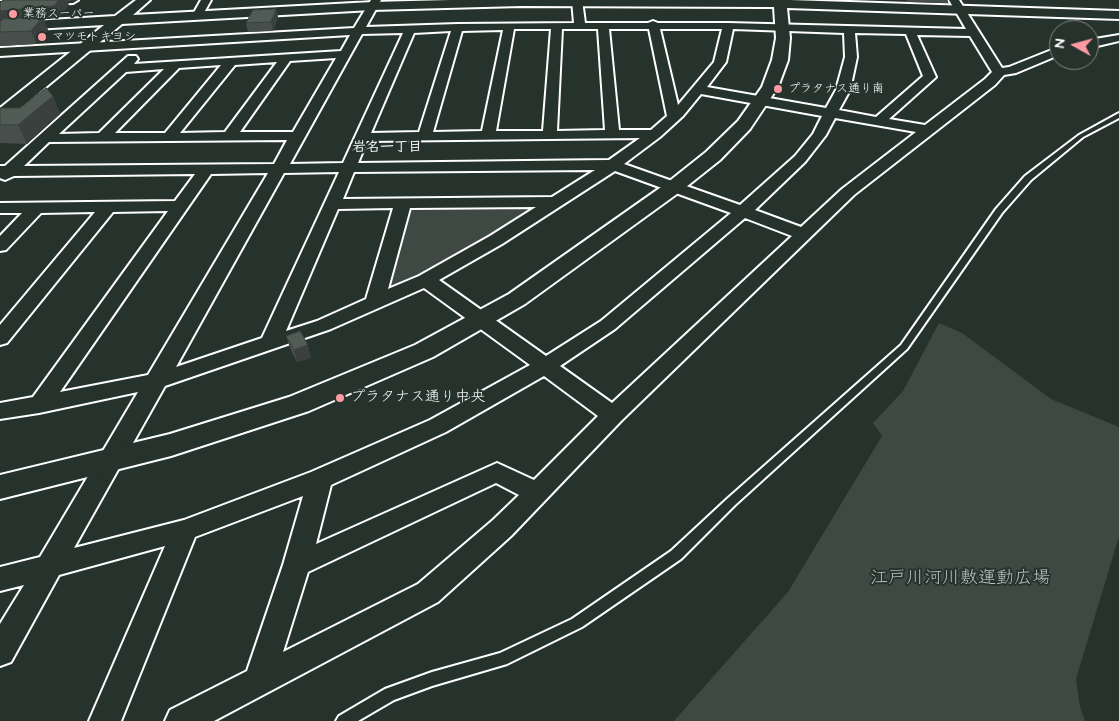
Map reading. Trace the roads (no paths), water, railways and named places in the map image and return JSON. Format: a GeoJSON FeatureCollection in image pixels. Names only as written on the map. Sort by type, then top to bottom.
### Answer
{"type":"FeatureCollection","features":[{"type":"Feature","properties":{"kind":"street"},"geometry":{"type":"LineString","coordinates":[[0,4],[24,1],[73,0]]}},
{"type":"Feature","properties":{"kind":"street"},"geometry":{"type":"LineString","coordinates":[[0,116],[144,0]]}},
{"type":"Feature","properties":{"kind":"street"},"geometry":{"type":"LineString","coordinates":[[197,16],[206,0]]}},
{"type":"Feature","properties":{"kind":"street"},"geometry":{"type":"LineString","coordinates":[[0,27],[197,16],[374,3],[577,1],[781,10],[957,5],[1119,14]]}},
{"type":"Feature","properties":{"kind":"street"},"geometry":{"type":"LineString","coordinates":[[577,1],[580,25]]}},
{"type":"Feature","properties":{"kind":"street"},"geometry":{"type":"LineString","coordinates":[[0,652],[374,3]]}},
{"type":"Feature","properties":{"kind":"street"},"geometry":{"type":"LineString","coordinates":[[181,721],[428,593],[502,528],[613,415],[848,192],[998,76],[998,72],[957,5]]}},
{"type":"Feature","properties":{"kind":"street"},"geometry":{"type":"LineString","coordinates":[[0,487],[109,462],[180,443],[299,404],[424,351],[483,319],[565,266],[674,187],[729,140],[762,102],[770,87],[782,50],[781,10]]}},
{"type":"Feature","properties":{"kind":"street"},"geometry":{"type":"LineString","coordinates":[[0,52],[410,28],[653,24],[728,26],[781,10],[849,29],[973,33]]}},
{"type":"Feature","properties":{"kind":"street"},"geometry":{"type":"LineString","coordinates":[[653,24],[674,117]]}},
{"type":"Feature","properties":{"kind":"street"},"geometry":{"type":"LineString","coordinates":[[550,135],[557,25]]}},
{"type":"Feature","properties":{"kind":"street"},"geometry":{"type":"LineString","coordinates":[[603,25],[612,134]]}},
{"type":"Feature","properties":{"kind":"street"},"geometry":{"type":"LineString","coordinates":[[488,135],[508,26]]}},
{"type":"Feature","properties":{"kind":"street"},"geometry":{"type":"LineString","coordinates":[[0,411],[156,381],[324,325],[426,280],[496,240],[613,165],[655,134],[699,90],[720,62],[728,26]]}},
{"type":"Feature","properties":{"kind":"street"},"geometry":{"type":"LineString","coordinates":[[425,136],[458,27]]}},
{"type":"Feature","properties":{"kind":"street"},"geometry":{"type":"LineString","coordinates":[[271,342],[410,28]]}},
{"type":"Feature","properties":{"kind":"street"},"geometry":{"type":"LineString","coordinates":[[0,578],[49,567],[185,530],[320,479],[438,426],[545,366],[608,325],[764,194],[800,159],[819,135],[832,114],[843,90],[849,70],[851,48],[849,29]]}},
{"type":"Feature","properties":{"kind":"street"},"geometry":{"type":"LineString","coordinates":[[879,122],[930,77],[910,31]]}},
{"type":"Feature","properties":{"kind":"street"},"geometry":{"type":"LineString","coordinates":[[1099,42],[1119,38]]}},
{"type":"Feature","properties":{"kind":"street"},"geometry":{"type":"LineString","coordinates":[[3,174],[151,43]]}},
{"type":"Feature","properties":{"kind":"street"},"geometry":{"type":"LineString","coordinates":[[0,66],[22,50]]}},
{"type":"Feature","properties":{"kind":"street"},"geometry":{"type":"LineString","coordinates":[[122,68],[345,54]]}},
{"type":"Feature","properties":{"kind":"street"},"geometry":{"type":"LineString","coordinates":[[998,72],[1012,70],[1049,55]]}},
{"type":"Feature","properties":{"kind":"street"},"geometry":{"type":"LineString","coordinates":[[230,136],[287,57]]}},
{"type":"Feature","properties":{"kind":"street"},"geometry":{"type":"LineString","coordinates":[[169,137],[232,60]]}},
{"type":"Feature","properties":{"kind":"street"},"geometry":{"type":"LineString","coordinates":[[103,137],[176,64]]}},
{"type":"Feature","properties":{"kind":"street"},"geometry":{"type":"LineString","coordinates":[[699,90],[927,130]]}},
{"type":"Feature","properties":{"kind":"street"},"geometry":{"type":"LineString","coordinates":[[363,137],[655,134]]}},
{"type":"Feature","properties":{"kind":"street"},"geometry":{"type":"LineString","coordinates":[[45,138],[298,136]]}},
{"type":"Feature","properties":{"kind":"street"},"geometry":{"type":"LineString","coordinates":[[3,174],[206,169],[278,170],[613,165],[804,234]]}},
{"type":"Feature","properties":{"kind":"street"},"geometry":{"type":"LineString","coordinates":[[39,404],[206,169]]}},
{"type":"Feature","properties":{"kind":"street"},"geometry":{"type":"LineString","coordinates":[[332,204],[554,202]]}},
{"type":"Feature","properties":{"kind":"street"},"geometry":{"type":"LineString","coordinates":[[375,303],[403,203]]}},
{"type":"Feature","properties":{"kind":"street"},"geometry":{"type":"LineString","coordinates":[[0,338],[109,206]]}},
{"type":"Feature","properties":{"kind":"street"},"geometry":{"type":"LineString","coordinates":[[0,208],[180,206]]}},
{"type":"Feature","properties":{"kind":"street"},"geometry":{"type":"LineString","coordinates":[[0,246],[37,207]]}},
{"type":"Feature","properties":{"kind":"street"},"geometry":{"type":"LineString","coordinates":[[426,280],[483,319],[613,415]]}},
{"type":"Feature","properties":{"kind":"street"},"geometry":{"type":"LineString","coordinates":[[296,565],[497,472],[537,493]]}},
{"type":"Feature","properties":{"kind":"street"},"geometry":{"type":"LineString","coordinates":[[259,681],[296,565],[320,479]]}},
{"type":"Feature","properties":{"kind":"street"},"geometry":{"type":"LineString","coordinates":[[105,721],[185,530]]}},
{"type":"Feature","properties":{"kind":"lane"},"geometry":{"type":"LineString","coordinates":[[344,721],[390,694],[502,659],[577,623],[676,555],[738,495],[904,347],[999,210],[1028,178],[1081,136],[1119,115]]}},
{"type":"Feature","properties":{"kind":"place","name":"業務スーパー"},"geometry":{"type":"Point","coordinates":[13,14]}},
{"type":"Feature","properties":{"kind":"place","name":"マツモトキヨシ"},"geometry":{"type":"Point","coordinates":[42,37]}},
{"type":"Feature","properties":{"kind":"place","name":"プラタナス通り南"},"geometry":{"type":"Point","coordinates":[778,89]}},
{"type":"Feature","properties":{"kind":"place","name":"プラタナス通り中央"},"geometry":{"type":"Point","coordinates":[340,398]}},
{"type":"Feature","properties":{"kind":"district","name":"岩名一丁目"},"geometry":{"type":"Point","coordinates":[387,148]}},
{"type":"Feature","properties":{"kind":"park label","name":"江戸川河川敷運動広場"},"geometry":{"type":"Point","coordinates":[960,579]}}]}
